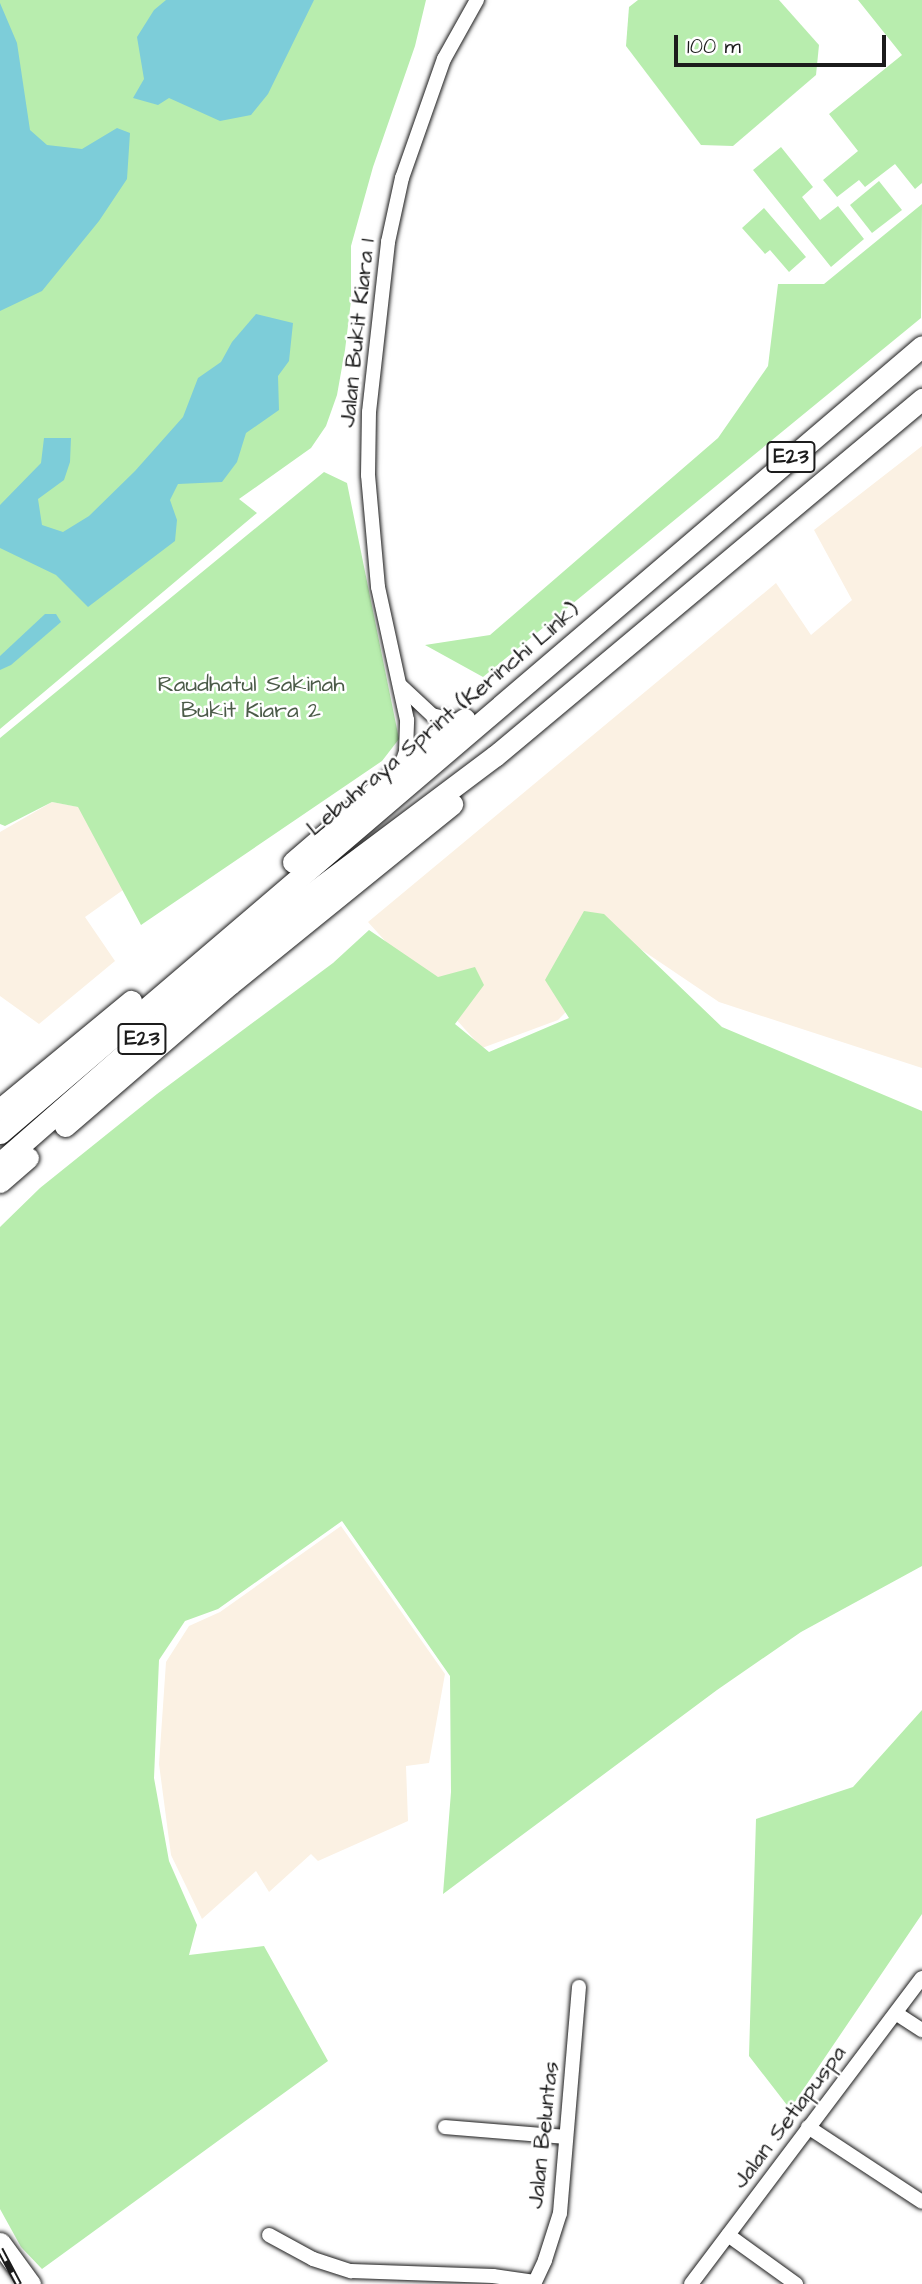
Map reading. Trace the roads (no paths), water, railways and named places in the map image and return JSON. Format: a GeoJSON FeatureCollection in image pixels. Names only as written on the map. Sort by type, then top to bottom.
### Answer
{"type":"FeatureCollection","features":[{"type":"Feature","properties":{"kind":"highway","name":"Lebuhraya Sprint (Kerinchi Link)"},"geometry":{"type":"LineString","coordinates":[[0,1163],[517,690],[922,346]]}},
{"type":"Feature","properties":{"kind":"highway","name":"Lebuhraya Sprint (Kerinchi Link)"},"geometry":{"type":"LineString","coordinates":[[0,1133],[279,906],[495,756],[922,399]]}},
{"type":"Feature","properties":{"kind":"highway"},"geometry":{"type":"LineString","coordinates":[[0,1109],[400,771],[461,722],[517,690]]}},
{"type":"Feature","properties":{"kind":"highway"},"geometry":{"type":"LineString","coordinates":[[0,1182],[230,984],[468,792],[495,756]]}},
{"type":"Feature","properties":{"kind":"highway"},"geometry":{"type":"LineString","coordinates":[[0,2243],[30,2284]]}},
{"type":"Feature","properties":{"kind":"street","name":"Jalan Bukit Kiara 1"},"geometry":{"type":"LineString","coordinates":[[400,771],[407,738],[400,685],[378,587],[368,475],[369,412],[388,242],[402,178],[444,59],[477,0]]}},
{"type":"Feature","properties":{"kind":"street"},"geometry":{"type":"LineString","coordinates":[[400,685],[432,715],[461,722]]}},
{"type":"Feature","properties":{"kind":"street","name":"Jalan Setiapuspa"},"geometry":{"type":"LineString","coordinates":[[691,2284],[922,1978]]}},
{"type":"Feature","properties":{"kind":"street","name":"Jalan Beluntas"},"geometry":{"type":"LineString","coordinates":[[535,2283],[560,2213],[579,1987]]}},
{"type":"Feature","properties":{"kind":"street"},"geometry":{"type":"LineString","coordinates":[[897,2014],[922,2030]]}},
{"type":"Feature","properties":{"kind":"street"},"geometry":{"type":"LineString","coordinates":[[445,2127],[566,2137]]}},
{"type":"Feature","properties":{"kind":"street"},"geometry":{"type":"LineString","coordinates":[[808,2127],[922,2202]]}},
{"type":"Feature","properties":{"kind":"street"},"geometry":{"type":"LineString","coordinates":[[269,2235],[313,2259],[351,2270],[493,2276],[535,2283]]}},
{"type":"Feature","properties":{"kind":"street"},"geometry":{"type":"LineString","coordinates":[[728,2235],[796,2284]]}},
{"type":"Feature","properties":{"kind":"water"},"geometry":{"type":"Polygon","coordinates":[[[166,0],[314,0],[268,94],[251,115],[220,121],[169,98],[158,105],[133,98],[144,79],[137,37],[154,10],[166,0]]]}},
{"type":"Feature","properties":{"kind":"water"},"geometry":{"type":"Polygon","coordinates":[[[0,3],[17,43],[30,130],[47,145],[82,149],[117,128],[130,133],[127,179],[99,221],[42,291],[0,311],[0,3]]]}},
{"type":"Feature","properties":{"kind":"water"},"geometry":{"type":"Polygon","coordinates":[[[256,314],[293,323],[289,361],[278,376],[279,410],[246,433],[237,462],[222,482],[178,484],[170,500],[177,520],[175,541],[88,607],[56,575],[0,548],[0,505],[41,463],[44,438],[71,438],[70,462],[64,480],[38,499],[42,525],[63,532],[89,516],[135,471],[183,417],[198,378],[221,362],[232,342],[256,314]]]}},
{"type":"Feature","properties":{"kind":"water"},"geometry":{"type":"Polygon","coordinates":[[[45,614],[56,614],[61,622],[11,665],[0,670],[0,656],[45,614]]]}},
{"type":"Feature","properties":{"kind":"railway"},"geometry":{"type":"LineString","coordinates":[[0,2249],[19,2284]]}},
{"type":"Feature","properties":{"kind":"park label","name":"Raudhatul Sakinah Bukit Kiara 2"},"geometry":{"type":"Point","coordinates":[251,697]}}]}
